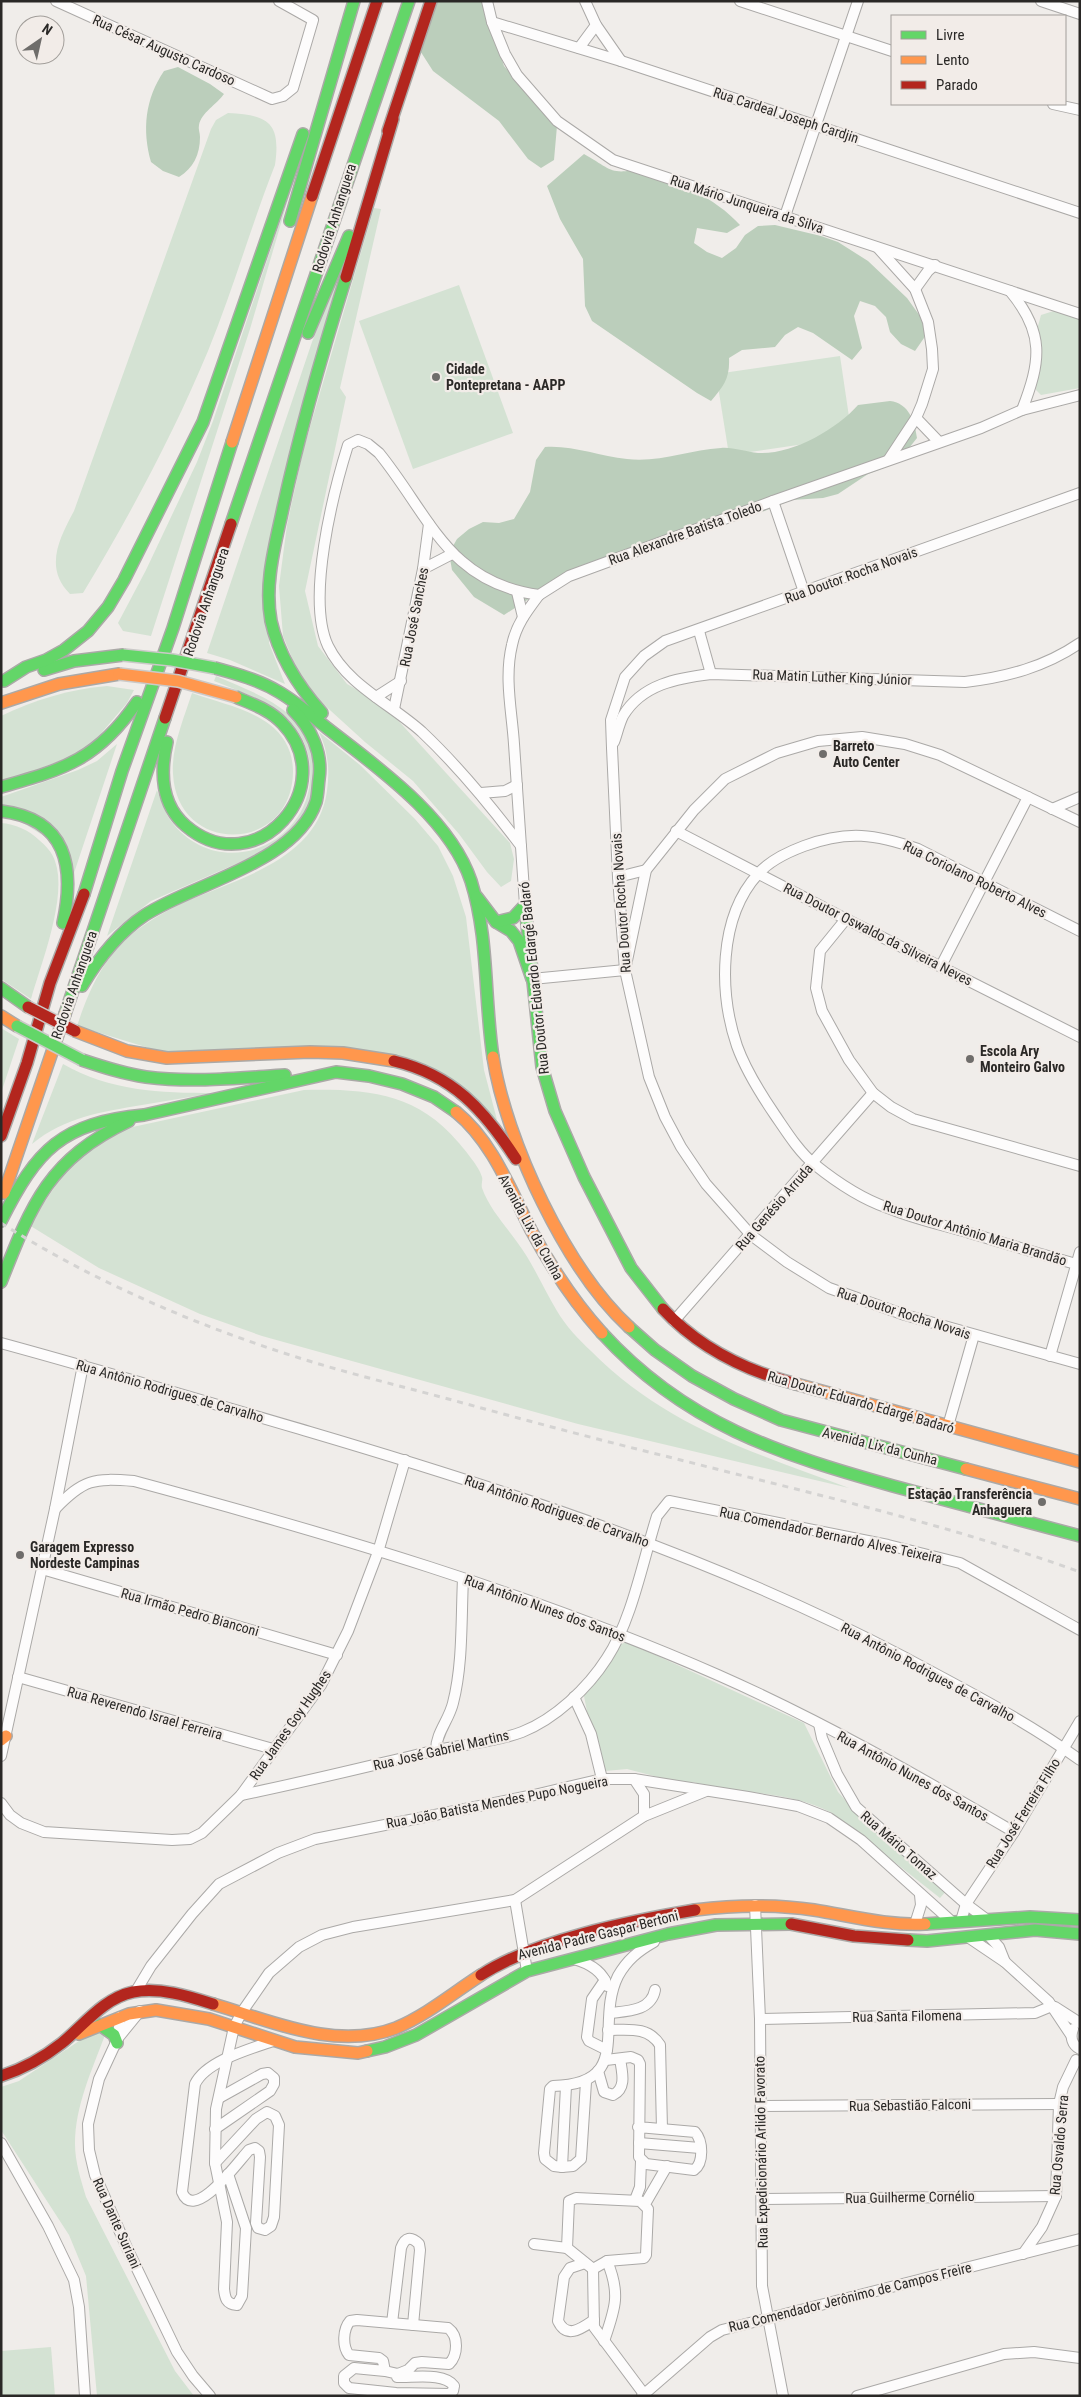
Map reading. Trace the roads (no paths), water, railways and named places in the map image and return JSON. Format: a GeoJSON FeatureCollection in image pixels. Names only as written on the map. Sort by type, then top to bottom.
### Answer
{"type":"FeatureCollection","features":[{"type":"Feature","properties":{"kind":"main road","name":"Rodovia Anhanguera"},"geometry":{"type":"LineString","coordinates":[[1,1136],[27,1063],[50,983],[85,890],[122,771],[173,628],[280,291],[378,1]]}},
{"type":"Feature","properties":{"kind":"main road","name":"Rodovia Anhanguera"},"geometry":{"type":"LineString","coordinates":[[1,1203],[61,1021],[199,624],[409,1]]}},
{"type":"Feature","properties":{"kind":"main road"},"geometry":{"type":"LineString","coordinates":[[251,468],[274,419],[293,366],[348,240],[393,118],[431,1]]}},
{"type":"Feature","properties":{"kind":"main road"},"geometry":{"type":"LineString","coordinates":[[286,236],[352,7]]}},
{"type":"Feature","properties":{"kind":"main road"},"geometry":{"type":"LineString","coordinates":[[3,682],[26,667],[46,660],[64,650],[98,621],[124,580],[203,422],[309,115],[352,7]]}},
{"type":"Feature","properties":{"kind":"main road"},"geometry":{"type":"LineString","coordinates":[[369,760],[310,700],[283,661],[273,633],[269,602],[269,581],[295,454],[393,118]]}},
{"type":"Feature","properties":{"kind":"main road"},"geometry":{"type":"LineString","coordinates":[[122,771],[137,702],[225,433],[277,264]]}},
{"type":"Feature","properties":{"kind":"main road"},"geometry":{"type":"LineString","coordinates":[[1,703],[58,683],[87,676],[119,674],[165,677],[200,685],[236,697],[260,708],[282,723],[294,741],[301,756],[302,775],[298,801],[285,820],[273,832],[259,839],[232,845],[202,838],[187,829],[173,812],[166,798],[162,781],[162,759],[199,624]]}},
{"type":"Feature","properties":{"kind":"main road"},"geometry":{"type":"LineString","coordinates":[[3,682],[74,661],[123,656],[172,660],[215,668],[240,675],[273,688],[292,700],[369,760]]}},
{"type":"Feature","properties":{"kind":"main road"},"geometry":{"type":"LineString","coordinates":[[61,1021],[94,964],[121,933],[172,900],[272,853],[296,834],[312,810],[320,781],[317,747],[309,731],[296,712],[240,675]]}},
{"type":"Feature","properties":{"kind":"main road"},"geometry":{"type":"LineString","coordinates":[[1,787],[63,769],[82,759],[107,740],[128,717],[137,702]]}},
{"type":"Feature","properties":{"kind":"main road","name":"Avenida Lix da Cunha"},"geometry":{"type":"LineString","coordinates":[[369,760],[392,780],[439,830],[469,877],[481,926],[495,1072],[504,1104],[536,1190],[568,1251],[582,1273],[607,1304],[652,1350],[695,1380],[740,1404],[781,1420],[1080,1498]]}},
{"type":"Feature","properties":{"kind":"main road"},"geometry":{"type":"LineString","coordinates":[[1,811],[14,812],[44,826],[55,838],[67,863],[68,897],[50,983]]}},
{"type":"Feature","properties":{"kind":"main road"},"geometry":{"type":"LineString","coordinates":[[473,890],[496,922],[512,932],[519,940],[532,979]]}},
{"type":"Feature","properties":{"kind":"main road"},"geometry":{"type":"LineString","coordinates":[[496,922],[508,922],[517,916],[525,905]]}},
{"type":"Feature","properties":{"kind":"main road","name":"Rua Doutor Eduardo Edargé Badaró"},"geometry":{"type":"LineString","coordinates":[[525,905],[542,1067],[554,1111],[584,1177],[631,1268],[651,1296],[674,1321],[698,1340],[723,1355],[766,1376],[1080,1462]]}},
{"type":"Feature","properties":{"kind":"main road"},"geometry":{"type":"LineString","coordinates":[[1,988],[28,1007],[75,1031],[103,1044],[133,1053],[180,1059],[347,1053],[380,1056],[411,1064],[451,1085],[464,1094],[484,1113],[536,1190]]}},
{"type":"Feature","properties":{"kind":"main road"},"geometry":{"type":"LineString","coordinates":[[1,1016],[82,1060],[148,1078],[198,1080],[336,1072]]}},
{"type":"Feature","properties":{"kind":"main road","name":"Avenida Lix da Cunha"},"geometry":{"type":"LineString","coordinates":[[1,1221],[18,1184],[30,1168],[58,1140],[77,1129],[101,1120],[144,1115],[336,1072],[377,1077],[401,1084],[427,1094],[448,1106],[462,1117],[482,1140],[552,1268],[572,1298],[630,1362],[661,1388],[690,1407],[768,1447],[930,1496],[1080,1536]]}},
{"type":"Feature","properties":{"kind":"main road"},"geometry":{"type":"LineString","coordinates":[[1,1282],[36,1199],[55,1172],[88,1143],[121,1124],[144,1115]]}},
{"type":"Feature","properties":{"kind":"main road","name":"Avenida Padre Gaspar Bertoni"},"geometry":{"type":"LineString","coordinates":[[1,2076],[36,2060],[68,2038],[90,2018],[117,1998],[137,1991],[170,1991],[295,2028],[333,2036],[363,2036],[380,2033],[406,2023],[509,1958],[670,1914],[755,1906],[790,1908],[916,1924],[1052,1916],[1080,1920]]}},
{"type":"Feature","properties":{"kind":"main road"},"geometry":{"type":"LineString","coordinates":[[986,1919],[989,1936]]}},
{"type":"Feature","properties":{"kind":"main road"},"geometry":{"type":"LineString","coordinates":[[956,1921],[962,1932],[968,1937]]}},
{"type":"Feature","properties":{"kind":"main road","name":"Avenida Padre Gaspar Bertoni"},"geometry":{"type":"LineString","coordinates":[[68,2038],[140,2011],[179,2012],[234,2027],[295,2047],[358,2053],[385,2047],[416,2035],[527,1971],[668,1934],[716,1925],[756,1922],[785,1923],[854,1936],[927,1941],[1035,1930],[1080,1934]]}},
{"type":"Feature","properties":{"kind":"main road"},"geometry":{"type":"LineString","coordinates":[[137,1991],[142,2005],[140,2011]]}},
{"type":"Feature","properties":{"kind":"main road"},"geometry":{"type":"LineString","coordinates":[[117,1998],[116,2008],[120,2017]]}},
{"type":"Feature","properties":{"kind":"main road"},"geometry":{"type":"LineString","coordinates":[[100,2025],[114,2035],[118,2041]]}},
{"type":"Feature","properties":{"kind":"street","name":"Rua César Augusto Cardoso"},"geometry":{"type":"LineString","coordinates":[[56,1],[272,99],[283,96],[293,88],[313,20],[279,1]]}},
{"type":"Feature","properties":{"kind":"street","name":"Rua Mário Junqueira da Silva"},"geometry":{"type":"LineString","coordinates":[[487,1],[492,22],[505,54],[517,75],[557,122],[613,160],[1080,314]]}},
{"type":"Feature","properties":{"kind":"street"},"geometry":{"type":"LineString","coordinates":[[585,1],[596,25],[621,61]]}},
{"type":"Feature","properties":{"kind":"street"},"geometry":{"type":"LineString","coordinates":[[740,1],[891,51]]}},
{"type":"Feature","properties":{"kind":"street"},"geometry":{"type":"LineString","coordinates":[[785,216],[858,1]]}},
{"type":"Feature","properties":{"kind":"street"},"geometry":{"type":"LineString","coordinates":[[1041,1],[1080,14]]}},
{"type":"Feature","properties":{"kind":"street","name":"Rua Cardeal Joseph Cardjin"},"geometry":{"type":"LineString","coordinates":[[492,22],[621,61],[1080,213]]}},
{"type":"Feature","properties":{"kind":"street"},"geometry":{"type":"LineString","coordinates":[[579,48],[596,25]]}},
{"type":"Feature","properties":{"kind":"street"},"geometry":{"type":"LineString","coordinates":[[1058,105],[1080,110]]}},
{"type":"Feature","properties":{"kind":"street"},"geometry":{"type":"LineString","coordinates":[[877,247],[916,289],[928,322],[933,369],[916,418],[889,459]]}},
{"type":"Feature","properties":{"kind":"street"},"geometry":{"type":"LineString","coordinates":[[916,289],[928,271],[935,265]]}},
{"type":"Feature","properties":{"kind":"street"},"geometry":{"type":"LineString","coordinates":[[1010,291],[1025,309],[1035,332],[1037,348],[1036,366],[1022,410]]}},
{"type":"Feature","properties":{"kind":"street","name":"Rua Alexandre Batista Toledo"},"geometry":{"type":"LineString","coordinates":[[539,595],[569,576],[889,459],[981,428],[1022,410],[1080,395]]}},
{"type":"Feature","properties":{"kind":"street"},"geometry":{"type":"LineString","coordinates":[[916,418],[938,442]]}},
{"type":"Feature","properties":{"kind":"street"},"geometry":{"type":"LineString","coordinates":[[521,846],[482,793],[422,732],[394,708],[357,682],[340,664],[328,645],[322,624],[321,568],[339,476],[348,445],[358,440],[368,444],[379,453],[452,554],[476,574],[517,592],[539,595]]}},
{"type":"Feature","properties":{"kind":"street","name":"Rua Doutor Rocha Novais"},"geometry":{"type":"LineString","coordinates":[[1080,493],[699,631],[664,641],[644,656],[625,677],[611,720],[618,877],[625,970],[647,1069],[665,1117],[682,1148],[706,1184],[752,1234],[787,1262],[829,1288],[974,1336],[1080,1364]]}},
{"type":"Feature","properties":{"kind":"street"},"geometry":{"type":"LineString","coordinates":[[773,501],[804,592]]}},
{"type":"Feature","properties":{"kind":"street","name":"Rua José Sanches"},"geometry":{"type":"LineString","coordinates":[[394,708],[423,570],[429,524]]}},
{"type":"Feature","properties":{"kind":"street"},"geometry":{"type":"LineString","coordinates":[[423,570],[452,554]]}},
{"type":"Feature","properties":{"kind":"street"},"geometry":{"type":"LineString","coordinates":[[517,592],[523,617]]}},
{"type":"Feature","properties":{"kind":"street","name":"Rua Doutor Eduardo Edargé Badaró"},"geometry":{"type":"LineString","coordinates":[[525,905],[509,705],[509,669],[511,646],[523,617],[539,595]]}},
{"type":"Feature","properties":{"kind":"street"},"geometry":{"type":"LineString","coordinates":[[699,631],[711,674]]}},
{"type":"Feature","properties":{"kind":"street","name":"Rua Matin Luther King Júnior"},"geometry":{"type":"LineString","coordinates":[[612,748],[623,717],[638,698],[660,684],[678,678],[711,674],[965,682],[1023,671],[1059,657],[1080,643]]}},
{"type":"Feature","properties":{"kind":"street"},"geometry":{"type":"LineString","coordinates":[[376,697],[401,681]]}},
{"type":"Feature","properties":{"kind":"street"},"geometry":{"type":"LineString","coordinates":[[532,979],[625,970],[646,870],[676,831],[725,779],[777,753],[818,741],[862,737],[905,744],[940,756],[1080,822]]}},
{"type":"Feature","properties":{"kind":"street"},"geometry":{"type":"LineString","coordinates":[[482,793],[505,791],[516,785]]}},
{"type":"Feature","properties":{"kind":"street"},"geometry":{"type":"LineString","coordinates":[[941,966],[1028,797]]}},
{"type":"Feature","properties":{"kind":"street"},"geometry":{"type":"LineString","coordinates":[[1052,809],[1080,797]]}},
{"type":"Feature","properties":{"kind":"street","name":"Rua Doutor Oswaldo da Silveira Neves"},"geometry":{"type":"LineString","coordinates":[[676,831],[846,920],[1080,1037]]}},
{"type":"Feature","properties":{"kind":"street","name":"Rua Coriolano Roberto Alves"},"geometry":{"type":"LineString","coordinates":[[758,874],[779,857],[820,840],[839,835],[869,835],[893,840],[918,849],[1080,931]]}},
{"type":"Feature","properties":{"kind":"street"},"geometry":{"type":"LineString","coordinates":[[618,877],[646,870]]}},
{"type":"Feature","properties":{"kind":"street","name":"Rua Doutor Antônio Maria Brandão"},"geometry":{"type":"LineString","coordinates":[[758,874],[739,904],[727,939],[724,973],[727,1003],[737,1046],[755,1086],[783,1127],[812,1163],[856,1193],[887,1208],[1078,1264]]}},
{"type":"Feature","properties":{"kind":"street"},"geometry":{"type":"LineString","coordinates":[[846,920],[820,951],[816,988],[822,1011],[833,1033],[873,1093],[891,1107],[913,1119],[1080,1166]]}},
{"type":"Feature","properties":{"kind":"street","name":"Rua Genésio Arruda"},"geometry":{"type":"LineString","coordinates":[[674,1321],[752,1234],[873,1093]]}},
{"type":"Feature","properties":{"kind":"street"},"geometry":{"type":"LineString","coordinates":[[1050,1356],[1080,1252]]}},
{"type":"Feature","properties":{"kind":"street"},"geometry":{"type":"LineString","coordinates":[[948,1426],[974,1336]]}},
{"type":"Feature","properties":{"kind":"street","name":"Rua Antônio Rodrigues de Carvalho"},"geometry":{"type":"LineString","coordinates":[[1,1343],[404,1460],[527,1499],[648,1543],[735,1577],[880,1645],[995,1707],[1080,1760]]}},
{"type":"Feature","properties":{"kind":"street"},"geometry":{"type":"LineString","coordinates":[[1,1756],[3,1738],[55,1509],[83,1366]]}},
{"type":"Feature","properties":{"kind":"street","name":"Rua James Goy Hughes"},"geometry":{"type":"LineString","coordinates":[[1,1803],[10,1816],[21,1823],[44,1832],[172,1840],[190,1839],[202,1833],[241,1795],[321,1685],[337,1655],[378,1552],[404,1460]]}},
{"type":"Feature","properties":{"kind":"street","name":"Rua Antônio Nunes dos Santos"},"geometry":{"type":"LineString","coordinates":[[55,1509],[70,1494],[88,1482],[105,1479],[134,1481],[378,1552],[463,1579],[621,1634],[720,1676],[819,1724],[925,1780],[1014,1832]]}},
{"type":"Feature","properties":{"kind":"street","name":"Rua José Gabriel Martins"},"geometry":{"type":"LineString","coordinates":[[241,1795],[436,1750],[473,1745],[523,1731],[574,1697],[606,1660],[621,1634],[658,1516],[668,1501],[686,1503]]}},
{"type":"Feature","properties":{"kind":"street","name":"Rua Comendador Bernardo Alves Teixeira"},"geometry":{"type":"LineString","coordinates":[[686,1503],[888,1545],[960,1563],[1080,1630]]}},
{"type":"Feature","properties":{"kind":"street","name":"Rua Irmão Pedro Bianconi"},"geometry":{"type":"LineString","coordinates":[[42,1569],[337,1655]]}},
{"type":"Feature","properties":{"kind":"street"},"geometry":{"type":"LineString","coordinates":[[436,1750],[436,1741],[452,1704],[458,1676],[463,1579]]}},
{"type":"Feature","properties":{"kind":"street","name":"Rua Reverendo Israel Ferreira"},"geometry":{"type":"LineString","coordinates":[[18,1677],[273,1749]]}},
{"type":"Feature","properties":{"kind":"street"},"geometry":{"type":"LineString","coordinates":[[574,1697],[591,1734],[602,1779]]}},
{"type":"Feature","properties":{"kind":"street","name":"Rua José Ferreira Filho"},"geometry":{"type":"LineString","coordinates":[[966,1904],[1014,1832],[1080,1721]]}},
{"type":"Feature","properties":{"kind":"street","name":"Rua Mário Tomaz"},"geometry":{"type":"LineString","coordinates":[[819,1724],[822,1738],[837,1774],[856,1807],[966,1904],[986,1919]]}},
{"type":"Feature","properties":{"kind":"street","name":"Rua João Batista Mendes Pupo Nogueira"},"geometry":{"type":"LineString","coordinates":[[137,1991],[151,1966],[192,1914],[219,1884],[278,1853],[315,1839],[534,1795],[602,1779],[634,1779],[798,1806],[829,1818],[861,1840],[920,1895],[956,1921]]}},
{"type":"Feature","properties":{"kind":"street"},"geometry":{"type":"LineString","coordinates":[[634,1779],[644,1794],[644,1816]]}},
{"type":"Feature","properties":{"kind":"street"},"geometry":{"type":"LineString","coordinates":[[228,2174],[244,2216],[247,2238],[242,2296],[237,2305],[231,2304],[226,2300],[224,2288],[227,2222],[215,2163],[215,2129],[219,2098],[234,2027],[269,1973],[299,1947],[322,1935],[353,1927],[516,1900],[644,1816],[706,1791]]}},
{"type":"Feature","properties":{"kind":"street"},"geometry":{"type":"LineString","coordinates":[[916,1924],[921,1904],[920,1895]]}},
{"type":"Feature","properties":{"kind":"street"},"geometry":{"type":"LineString","coordinates":[[516,1900],[527,1971]]}},
{"type":"Feature","properties":{"kind":"street"},"geometry":{"type":"LineString","coordinates":[[956,1921],[966,1904]]}},
{"type":"Feature","properties":{"kind":"street","name":"Rua Expedicionário Arlido Favorato"},"geometry":{"type":"LineString","coordinates":[[755,1906],[762,2106],[762,2286],[782,2396]]}},
{"type":"Feature","properties":{"kind":"street"},"geometry":{"type":"LineString","coordinates":[[586,2082],[583,2153],[578,2164],[562,2167],[549,2164],[544,2153],[548,2093],[553,2086],[566,2086],[586,2082],[598,2071],[606,2055],[611,1999],[618,1977],[633,1955],[668,1934]]}},
{"type":"Feature","properties":{"kind":"street"},"geometry":{"type":"LineString","coordinates":[[989,1936],[999,1948],[1005,1962]]}},
{"type":"Feature","properties":{"kind":"street"},"geometry":{"type":"LineString","coordinates":[[968,1937],[1005,1962],[1052,2006],[1080,2023],[1073,2029],[1071,2035]]}},
{"type":"Feature","properties":{"kind":"street"},"geometry":{"type":"LineString","coordinates":[[572,1958],[585,1962],[605,1980],[611,1999]]}},
{"type":"Feature","properties":{"kind":"street"},"geometry":{"type":"LineString","coordinates":[[605,1980],[592,1999],[587,2037],[589,2041],[606,2055],[620,2059],[635,2058],[640,2064],[638,2127],[641,2161],[640,2202]]}},
{"type":"Feature","properties":{"kind":"street"},"geometry":{"type":"LineString","coordinates":[[610,2013],[628,2011],[645,2006],[650,2002],[655,1990]]}},
{"type":"Feature","properties":{"kind":"street","name":"Rua Santa Filomena"},"geometry":{"type":"LineString","coordinates":[[760,2019],[1035,2013],[1052,2006]]}},
{"type":"Feature","properties":{"kind":"street","name":"Rua Osvaldo Serra"},"geometry":{"type":"LineString","coordinates":[[1023,2254],[1042,2227],[1056,2196],[1059,2104],[1064,2087],[1078,2058],[1078,2047],[1052,2006]]}},
{"type":"Feature","properties":{"kind":"street","name":"Rua Dante Suriani"},"geometry":{"type":"LineString","coordinates":[[140,2011],[118,2041],[99,2079],[88,2124],[89,2150],[95,2175],[127,2248],[177,2352],[193,2376],[210,2396]]}},
{"type":"Feature","properties":{"kind":"street","name":"Rua Dante Suriani"},"geometry":{"type":"LineString","coordinates":[[118,2041],[120,2017]]}},
{"type":"Feature","properties":{"kind":"street"},"geometry":{"type":"LineString","coordinates":[[608,2030],[639,2030],[656,2038],[660,2045],[662,2129]]}},
{"type":"Feature","properties":{"kind":"street"},"geometry":{"type":"LineString","coordinates":[[215,2163],[256,2119],[267,2112],[275,2116],[279,2125],[274,2217],[271,2226],[265,2230],[258,2228],[256,2223],[259,2151],[255,2148],[249,2150],[219,2184],[197,2202],[191,2203],[185,2199],[182,2192],[195,2084],[202,2073],[228,2059],[273,2040]]}},
{"type":"Feature","properties":{"kind":"street"},"geometry":{"type":"LineString","coordinates":[[598,2071],[604,2092],[608,2095],[617,2093],[623,2084],[620,2059]]}},
{"type":"Feature","properties":{"kind":"street"},"geometry":{"type":"LineString","coordinates":[[215,2129],[270,2091],[274,2084],[274,2078],[268,2073],[262,2074],[219,2098]]}},
{"type":"Feature","properties":{"kind":"street"},"geometry":{"type":"LineString","coordinates":[[562,2167],[566,2086]]}},
{"type":"Feature","properties":{"kind":"street","name":"Rua Sebastião Falconi"},"geometry":{"type":"LineString","coordinates":[[762,2106],[1059,2104]]}},
{"type":"Feature","properties":{"kind":"street"},"geometry":{"type":"LineString","coordinates":[[638,2127],[695,2132],[699,2137],[701,2162],[694,2170],[646,2164],[641,2161]]}},
{"type":"Feature","properties":{"kind":"street"},"geometry":{"type":"LineString","coordinates":[[1,2143],[48,2226],[74,2280],[79,2307],[85,2396]]}},
{"type":"Feature","properties":{"kind":"street"},"geometry":{"type":"LineString","coordinates":[[639,2143],[700,2148]]}},
{"type":"Feature","properties":{"kind":"street"},"geometry":{"type":"LineString","coordinates":[[640,2202],[667,2166]]}},
{"type":"Feature","properties":{"kind":"street","name":"Rua Guilherme Cornélio"},"geometry":{"type":"LineString","coordinates":[[763,2199],[1056,2196]]}},
{"type":"Feature","properties":{"kind":"street"},"geometry":{"type":"LineString","coordinates":[[567,2248],[570,2201],[580,2198],[640,2202],[648,2209],[646,2255],[639,2260],[607,2261],[589,2266],[570,2268],[564,2277],[558,2321],[561,2327],[567,2331],[574,2332],[594,2320]]}},
{"type":"Feature","properties":{"kind":"street"},"geometry":{"type":"LineString","coordinates":[[392,2323],[402,2248],[408,2238],[413,2239],[419,2244],[420,2250],[413,2325]]}},
{"type":"Feature","properties":{"kind":"street","name":"Rua Comendador Jerônimo de Campos Freire"},"geometry":{"type":"LineString","coordinates":[[643,2395],[710,2337],[722,2330],[767,2317],[1080,2239]]}},
{"type":"Feature","properties":{"kind":"street"},"geometry":{"type":"LineString","coordinates":[[534,2244],[567,2248],[589,2266],[594,2327],[643,2395]]}},
{"type":"Feature","properties":{"kind":"street"},"geometry":{"type":"LineString","coordinates":[[604,2341],[613,2317],[616,2291],[616,2282],[607,2261]]}},
{"type":"Feature","properties":{"kind":"street"},"geometry":{"type":"LineString","coordinates":[[385,2371],[383,2361],[379,2358],[349,2355],[345,2350],[344,2332],[350,2321],[448,2328],[455,2333],[453,2360],[444,2365],[422,2362],[415,2364],[398,2376]]}},
{"type":"Feature","properties":{"kind":"street"},"geometry":{"type":"LineString","coordinates":[[857,2396],[1004,2354],[1034,2352],[1080,2358]]}},
{"type":"Feature","properties":{"kind":"street"},"geometry":{"type":"LineString","coordinates":[[354,2368],[385,2371],[398,2376],[443,2378],[454,2386],[449,2394],[396,2394],[350,2388],[344,2383],[344,2376],[354,2368]]}},
{"type":"Feature","properties":{"kind":"street"},"geometry":{"type":"LineString","coordinates":[[396,2394],[398,2376]]}},
{"type":"Feature","properties":{"kind":"railway"},"geometry":{"type":"LineString","coordinates":[[1,1223],[38,1246],[116,1286],[196,1321],[278,1351],[319,1364],[562,1430],[929,1524],[1080,1572]]}},
{"type":"Feature","properties":{"kind":"place","name":"Cidade Pontepretana - AAPP"},"geometry":{"type":"Point","coordinates":[436,377]}},
{"type":"Feature","properties":{"kind":"place","name":"Barreto Auto Center"},"geometry":{"type":"Point","coordinates":[823,754]}},
{"type":"Feature","properties":{"kind":"place","name":"Escola Ary Monteiro Galvo"},"geometry":{"type":"Point","coordinates":[970,1059]}},
{"type":"Feature","properties":{"kind":"place","name":"Estação Transferência Anhaguera"},"geometry":{"type":"Point","coordinates":[1042,1502]}},
{"type":"Feature","properties":{"kind":"place","name":"Garagem Expresso Nordeste Campinas"},"geometry":{"type":"Point","coordinates":[20,1555]}}]}
